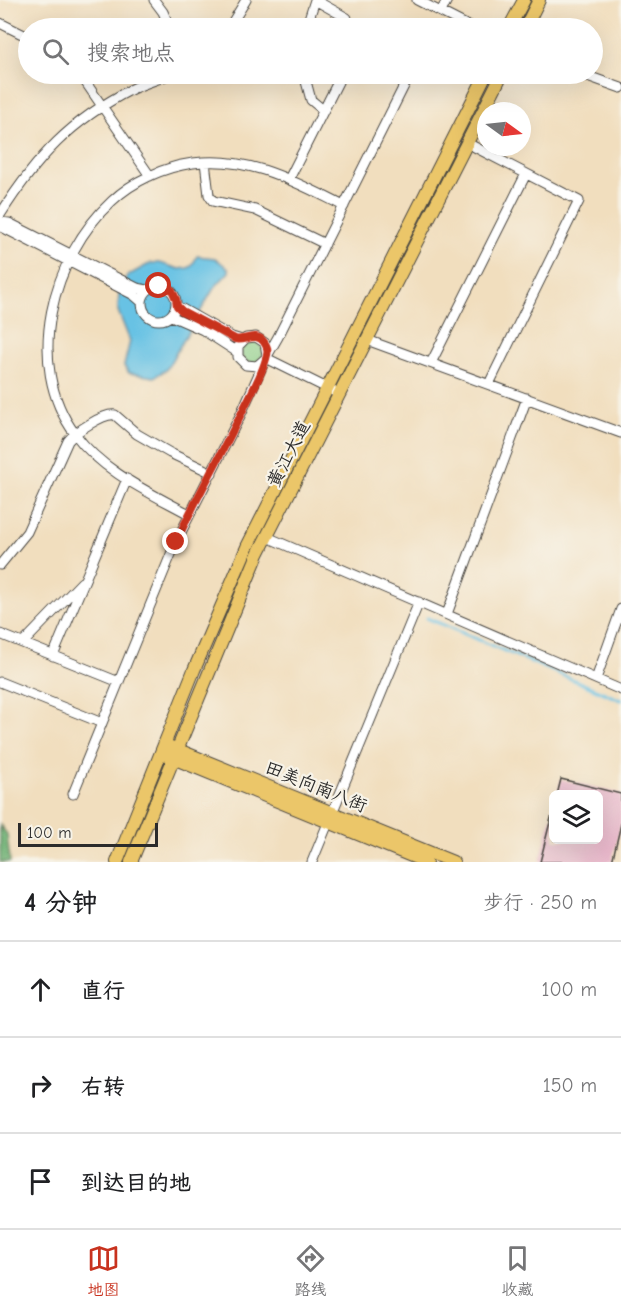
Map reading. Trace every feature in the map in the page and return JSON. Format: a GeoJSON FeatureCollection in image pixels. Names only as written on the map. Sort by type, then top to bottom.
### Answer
{"type":"FeatureCollection","features":[{"type":"Feature","properties":{"kind":"main road"},"geometry":{"type":"LineString","coordinates":[[514,18],[524,0]]}},
{"type":"Feature","properties":{"kind":"main road"},"geometry":{"type":"LineString","coordinates":[[530,18],[539,0]]}},
{"type":"Feature","properties":{"kind":"main road","name":"黄江大道"},"geometry":{"type":"LineString","coordinates":[[117,862],[247,547],[481,84]]}},
{"type":"Feature","properties":{"kind":"main road","name":"黄江大道"},"geometry":{"type":"LineString","coordinates":[[131,862],[232,615],[267,537],[497,84]]}},
{"type":"Feature","properties":{"kind":"main road","name":"田美向南八街"},"geometry":{"type":"LineString","coordinates":[[162,749],[330,817],[453,862]]}},
{"type":"Feature","properties":{"kind":"main road","name":"田美向南八街"},"geometry":{"type":"LineString","coordinates":[[330,817],[426,862]]}},
{"type":"Feature","properties":{"kind":"street"},"geometry":{"type":"LineString","coordinates":[[154,0],[166,18]]}},
{"type":"Feature","properties":{"kind":"street"},"geometry":{"type":"LineString","coordinates":[[235,18],[246,0]]}},
{"type":"Feature","properties":{"kind":"street"},"geometry":{"type":"LineString","coordinates":[[309,18],[315,0],[347,18]]}},
{"type":"Feature","properties":{"kind":"street"},"geometry":{"type":"LineString","coordinates":[[417,0],[453,18]]}},
{"type":"Feature","properties":{"kind":"street"},"geometry":{"type":"LineString","coordinates":[[441,12],[447,0]]}},
{"type":"Feature","properties":{"kind":"street"},"geometry":{"type":"LineString","coordinates":[[0,23],[18,32]]}},
{"type":"Feature","properties":{"kind":"street"},"geometry":{"type":"LineString","coordinates":[[603,82],[621,88]]}},
{"type":"Feature","properties":{"kind":"street"},"geometry":{"type":"LineString","coordinates":[[87,84],[150,176]]}},
{"type":"Feature","properties":{"kind":"street"},"geometry":{"type":"LineString","coordinates":[[0,215],[22,180],[41,157],[76,125],[103,105],[145,84]]}},
{"type":"Feature","properties":{"kind":"street"},"geometry":{"type":"LineString","coordinates":[[307,84],[311,100],[323,111]]}},
{"type":"Feature","properties":{"kind":"street"},"geometry":{"type":"LineString","coordinates":[[289,179],[337,84]]}},
{"type":"Feature","properties":{"kind":"street"},"geometry":{"type":"LineString","coordinates":[[73,794],[189,514],[405,84]]}},
{"type":"Feature","properties":{"kind":"street"},"geometry":{"type":"LineString","coordinates":[[467,143],[579,201],[489,384]]}},
{"type":"Feature","properties":{"kind":"street"},"geometry":{"type":"LineString","coordinates":[[205,162],[209,195],[213,201],[255,210],[325,244]]}},
{"type":"Feature","properties":{"kind":"street"},"geometry":{"type":"LineString","coordinates":[[189,514],[114,471],[75,434],[61,412],[48,361],[48,334],[56,297],[70,258],[98,216],[113,200],[150,176],[193,163],[229,163],[259,168],[289,179],[344,206]]}},
{"type":"Feature","properties":{"kind":"street"},"geometry":{"type":"LineString","coordinates":[[431,363],[526,174]]}},
{"type":"Feature","properties":{"kind":"street"},"geometry":{"type":"LineString","coordinates":[[0,224],[9,223],[121,284],[147,290],[156,286],[167,287],[175,295],[177,306],[237,352]]}},
{"type":"Feature","properties":{"kind":"street"},"geometry":{"type":"LineString","coordinates":[[121,284],[142,302],[145,312],[153,319],[164,320],[177,306]]}},
{"type":"Feature","properties":{"kind":"street"},"geometry":{"type":"LineString","coordinates":[[142,302],[147,290]]}},
{"type":"Feature","properties":{"kind":"street"},"geometry":{"type":"LineString","coordinates":[[171,315],[235,339],[242,340],[251,336],[262,339],[267,346],[266,358],[259,365],[248,366],[239,360],[237,352],[242,340]]}},
{"type":"Feature","properties":{"kind":"street"},"geometry":{"type":"LineString","coordinates":[[367,339],[621,433]]}},
{"type":"Feature","properties":{"kind":"street"},"geometry":{"type":"LineString","coordinates":[[266,358],[339,394]]}},
{"type":"Feature","properties":{"kind":"street"},"geometry":{"type":"LineString","coordinates":[[447,614],[527,398]]}},
{"type":"Feature","properties":{"kind":"street"},"geometry":{"type":"LineString","coordinates":[[0,565],[20,544],[27,532],[68,441],[75,434],[106,416],[112,414],[137,434],[170,453],[212,472]]}},
{"type":"Feature","properties":{"kind":"street"},"geometry":{"type":"LineString","coordinates":[[53,656],[127,479]]}},
{"type":"Feature","properties":{"kind":"street"},"geometry":{"type":"LineString","coordinates":[[267,537],[621,690]]}},
{"type":"Feature","properties":{"kind":"street"},"geometry":{"type":"LineString","coordinates":[[23,643],[86,579]]}},
{"type":"Feature","properties":{"kind":"street"},"geometry":{"type":"LineString","coordinates":[[312,862],[419,602]]}},
{"type":"Feature","properties":{"kind":"street"},"geometry":{"type":"LineString","coordinates":[[596,680],[621,609]]}},
{"type":"Feature","properties":{"kind":"street"},"geometry":{"type":"LineString","coordinates":[[0,634],[119,682]]}},
{"type":"Feature","properties":{"kind":"street"},"geometry":{"type":"LineString","coordinates":[[0,682],[102,723]]}},
{"type":"Feature","properties":{"kind":"green space"},"geometry":{"type":"Polygon","coordinates":[[[252,341],[260,344],[263,352],[260,360],[252,363],[244,360],[241,352],[244,344],[252,341]]]}},
{"type":"Feature","properties":{"kind":"green space"},"geometry":{"type":"Polygon","coordinates":[[[0,825],[7,834],[10,862],[0,862],[0,825]]]}},
{"type":"Feature","properties":{"kind":"water"},"geometry":{"type":"Polygon","coordinates":[[[197,256],[215,258],[229,269],[229,272],[214,288],[166,370],[154,377],[129,373],[124,366],[130,341],[118,311],[119,293],[127,276],[151,263],[160,263],[179,269],[188,268],[192,266],[197,256]]]}},
{"type":"Feature","properties":{"kind":"building"},"geometry":{"type":"Polygon","coordinates":[[[561,779],[621,794],[621,824],[612,862],[540,862],[549,826],[549,844],[603,844],[603,790],[558,790],[561,779]]]}},
{"type":"Feature","properties":{"kind":"waterway"},"geometry":{"type":"LineString","coordinates":[[427,618],[621,700]]}},
{"type":"Feature","properties":{"kind":"route"},"geometry":{"type":"LineString","coordinates":[[159,286],[172,290],[177,306],[182,311],[235,339],[242,340],[251,336],[259,338],[267,349],[259,376],[176,542]]}}]}
